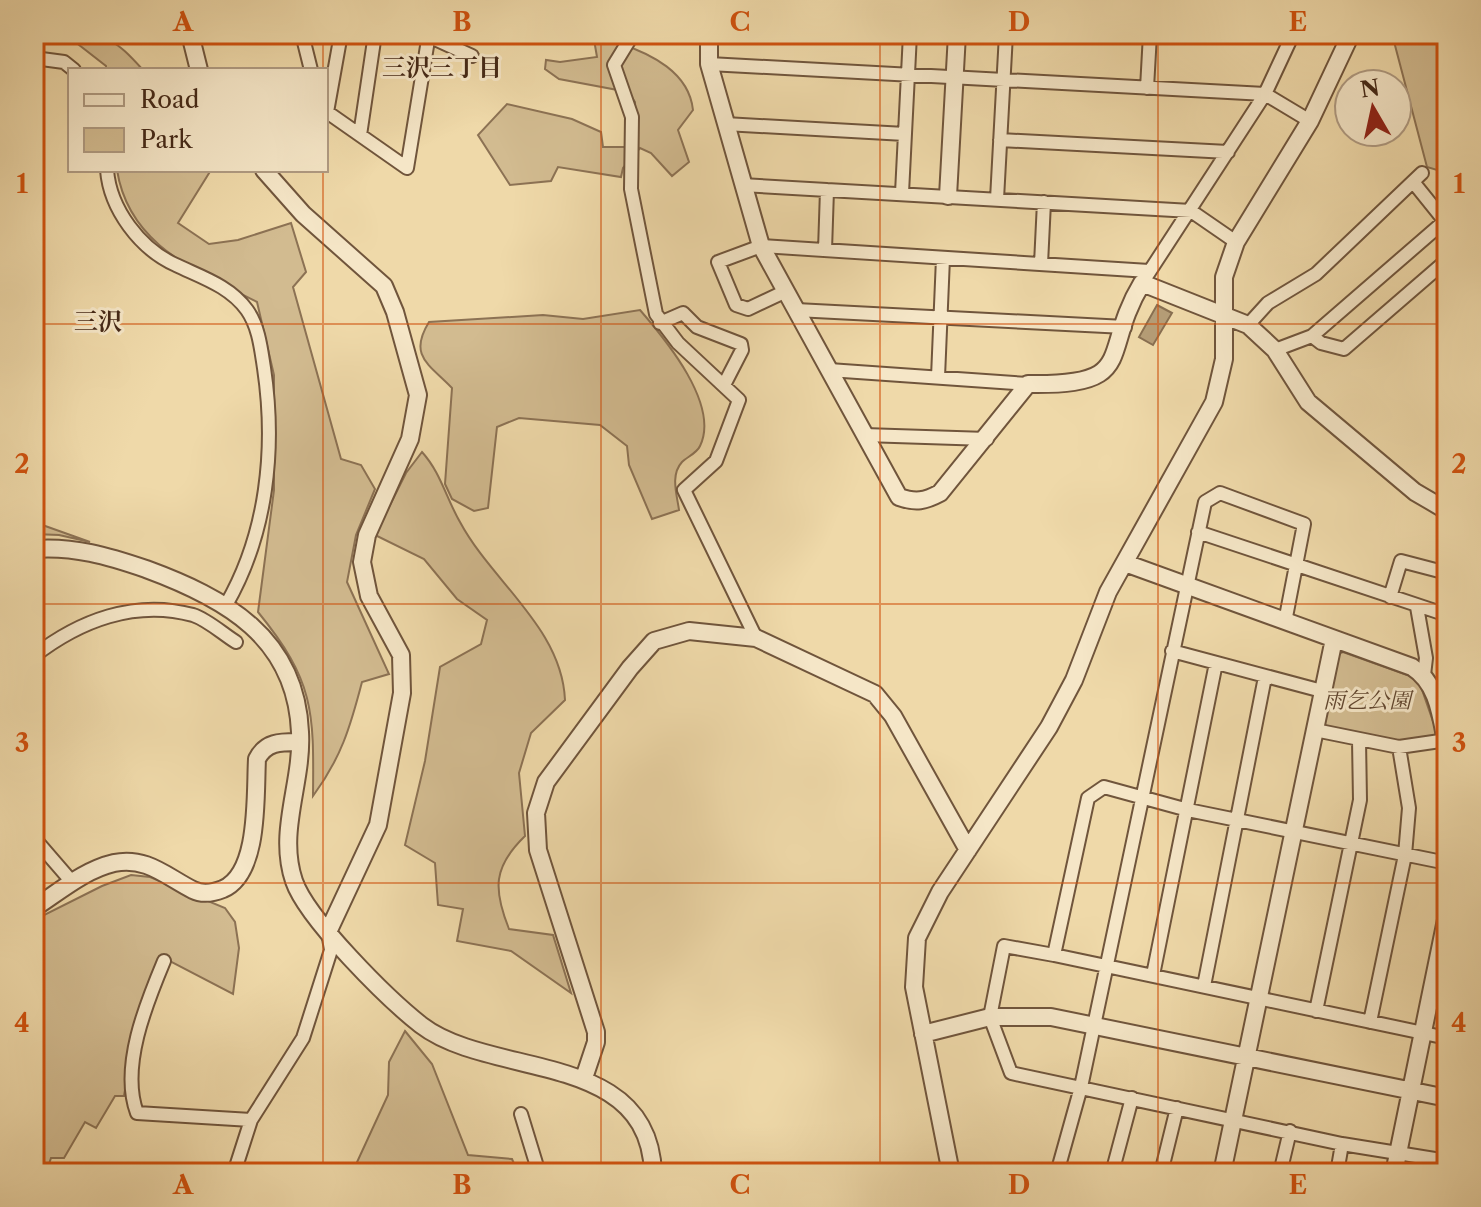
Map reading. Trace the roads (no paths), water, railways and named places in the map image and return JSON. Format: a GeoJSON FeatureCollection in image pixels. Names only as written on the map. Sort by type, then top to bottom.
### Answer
{"type":"FeatureCollection","features":[{"type":"Feature","properties":{"kind":"street"},"geometry":{"type":"LineString","coordinates":[[190,34],[198,68]]}},
{"type":"Feature","properties":{"kind":"street"},"geometry":{"type":"LineString","coordinates":[[302,34],[310,68]]}},
{"type":"Feature","properties":{"kind":"street"},"geometry":{"type":"LineString","coordinates":[[328,106],[341,34]]}},
{"type":"Feature","properties":{"kind":"street"},"geometry":{"type":"LineString","coordinates":[[360,135],[375,34]]}},
{"type":"Feature","properties":{"kind":"street"},"geometry":{"type":"LineString","coordinates":[[633,34],[614,65],[632,117],[631,189],[637,229],[660,323],[739,400],[716,461],[684,490],[756,638]]}},
{"type":"Feature","properties":{"kind":"street"},"geometry":{"type":"LineString","coordinates":[[709,34],[709,64],[761,246],[899,497],[912,502],[926,501],[940,493],[987,439],[1028,384]]}},
{"type":"Feature","properties":{"kind":"street"},"geometry":{"type":"LineString","coordinates":[[902,193],[910,34]]}},
{"type":"Feature","properties":{"kind":"street"},"geometry":{"type":"LineString","coordinates":[[948,196],[957,34]]}},
{"type":"Feature","properties":{"kind":"street"},"geometry":{"type":"LineString","coordinates":[[997,199],[1006,34]]}},
{"type":"Feature","properties":{"kind":"street"},"geometry":{"type":"LineString","coordinates":[[1147,88],[1150,34]]}},
{"type":"Feature","properties":{"kind":"street"},"geometry":{"type":"LineString","coordinates":[[829,370],[1028,384],[1089,381],[1104,370],[1118,352],[1130,304],[1265,94],[1293,35],[1259,34]]}},
{"type":"Feature","properties":{"kind":"street"},"geometry":{"type":"LineString","coordinates":[[951,1173],[914,987],[917,938],[925,918],[1049,727],[1074,680],[1108,592],[1214,402],[1224,359],[1224,277],[1236,242],[1310,121],[1351,34]]}},
{"type":"Feature","properties":{"kind":"street"},"geometry":{"type":"LineString","coordinates":[[328,113],[407,168],[427,35],[472,56]]}},
{"type":"Feature","properties":{"kind":"street"},"geometry":{"type":"LineString","coordinates":[[34,58],[64,62],[72,68]]}},
{"type":"Feature","properties":{"kind":"street"},"geometry":{"type":"LineString","coordinates":[[709,64],[1265,94],[1310,121]]}},
{"type":"Feature","properties":{"kind":"street"},"geometry":{"type":"LineString","coordinates":[[725,124],[905,134]]}},
{"type":"Feature","properties":{"kind":"street"},"geometry":{"type":"LineString","coordinates":[[1000,140],[1228,152]]}},
{"type":"Feature","properties":{"kind":"street"},"geometry":{"type":"LineString","coordinates":[[107,172],[111,192],[123,219],[154,252],[227,291],[247,310],[257,332],[270,409],[271,451],[265,496],[241,577],[226,605]]}},
{"type":"Feature","properties":{"kind":"street"},"geometry":{"type":"LineString","coordinates":[[234,1173],[251,1120],[303,1038],[331,950],[328,932],[378,825],[404,671],[401,655],[369,596],[362,562],[367,535],[410,439],[418,395],[395,312],[384,286],[303,214],[266,172]]}},
{"type":"Feature","properties":{"kind":"street"},"geometry":{"type":"LineString","coordinates":[[1248,325],[1268,303],[1316,274],[1418,178],[1446,221],[1312,336],[1275,350]]}},
{"type":"Feature","properties":{"kind":"street"},"geometry":{"type":"LineString","coordinates":[[742,185],[1191,211],[1236,242]]}},
{"type":"Feature","properties":{"kind":"street"},"geometry":{"type":"LineString","coordinates":[[825,250],[827,190]]}},
{"type":"Feature","properties":{"kind":"street"},"geometry":{"type":"LineString","coordinates":[[1041,264],[1044,202]]}},
{"type":"Feature","properties":{"kind":"street"},"geometry":{"type":"LineString","coordinates":[[784,292],[748,309],[736,305],[718,262],[761,246],[1041,264],[1146,277],[1223,316],[1248,325],[1275,350],[1308,402],[1415,492],[1446,509]]}},
{"type":"Feature","properties":{"kind":"street"},"geometry":{"type":"LineString","coordinates":[[938,377],[943,258]]}},
{"type":"Feature","properties":{"kind":"street"},"geometry":{"type":"LineString","coordinates":[[1312,336],[1321,343],[1344,349],[1447,260]]}},
{"type":"Feature","properties":{"kind":"street"},"geometry":{"type":"LineString","coordinates":[[796,310],[1125,327]]}},
{"type":"Feature","properties":{"kind":"street"},"geometry":{"type":"LineString","coordinates":[[660,323],[683,313],[697,327],[741,344],[742,350],[724,385]]}},
{"type":"Feature","properties":{"kind":"street"},"geometry":{"type":"LineString","coordinates":[[864,435],[987,439]]}},
{"type":"Feature","properties":{"kind":"street"},"geometry":{"type":"LineString","coordinates":[[1057,1173],[1081,1087],[1205,502],[1220,493],[1304,524],[1285,622]]}},
{"type":"Feature","properties":{"kind":"street"},"geometry":{"type":"LineString","coordinates":[[1198,532],[1447,615]]}},
{"type":"Feature","properties":{"kind":"street"},"geometry":{"type":"LineString","coordinates":[[42,549],[99,553],[199,588],[208,597],[226,605],[262,635],[278,657],[295,696],[300,742],[289,820],[288,854],[299,894],[309,912],[433,1034],[463,1047],[584,1078],[606,1091],[633,1117],[647,1143],[653,1170],[635,1173]]}},
{"type":"Feature","properties":{"kind":"street"},"geometry":{"type":"LineString","coordinates":[[1390,597],[1401,561],[1447,573]]}},
{"type":"Feature","properties":{"kind":"street"},"geometry":{"type":"LineString","coordinates":[[1125,563],[1412,667],[1424,675],[1433,689],[1446,743],[1399,747],[1315,730]]}},
{"type":"Feature","properties":{"kind":"street"},"geometry":{"type":"LineString","coordinates":[[196,616],[208,597]]}},
{"type":"Feature","properties":{"kind":"street"},"geometry":{"type":"LineString","coordinates":[[1417,607],[1426,658],[1424,675]]}},
{"type":"Feature","properties":{"kind":"street"},"geometry":{"type":"LineString","coordinates":[[34,656],[56,639],[103,617],[155,610],[196,616],[236,642]]}},
{"type":"Feature","properties":{"kind":"street"},"geometry":{"type":"LineString","coordinates":[[584,1078],[596,1042],[596,1032],[538,850],[536,813],[546,782],[630,668],[654,641],[689,631],[756,638],[875,694],[893,716],[968,850]]}},
{"type":"Feature","properties":{"kind":"street"},"geometry":{"type":"LineString","coordinates":[[1222,1173],[1261,999],[1334,639]]}},
{"type":"Feature","properties":{"kind":"street"},"geometry":{"type":"LineString","coordinates":[[1172,651],[1322,691]]}},
{"type":"Feature","properties":{"kind":"street"},"geometry":{"type":"LineString","coordinates":[[1153,975],[1216,663]]}},
{"type":"Feature","properties":{"kind":"street"},"geometry":{"type":"LineString","coordinates":[[1204,986],[1265,677]]}},
{"type":"Feature","properties":{"kind":"street"},"geometry":{"type":"LineString","coordinates":[[1316,1011],[1352,844],[1362,774],[1359,740]]}},
{"type":"Feature","properties":{"kind":"street"},"geometry":{"type":"LineString","coordinates":[[34,908],[72,882],[115,863],[138,862],[156,867],[197,892],[214,893],[231,885],[248,861],[257,759],[266,746],[300,742]]}},
{"type":"Feature","properties":{"kind":"street"},"geometry":{"type":"LineString","coordinates":[[1370,1022],[1405,855],[1409,808],[1399,747]]}},
{"type":"Feature","properties":{"kind":"street"},"geometry":{"type":"LineString","coordinates":[[1054,955],[1088,798],[1104,787],[1188,810],[1447,863]]}},
{"type":"Feature","properties":{"kind":"street"},"geometry":{"type":"LineString","coordinates":[[34,838],[72,882]]}},
{"type":"Feature","properties":{"kind":"street"},"geometry":{"type":"LineString","coordinates":[[1394,1173],[1424,1035],[1441,979],[1447,915]]}},
{"type":"Feature","properties":{"kind":"street"},"geometry":{"type":"LineString","coordinates":[[1447,1038],[1004,946],[990,1017],[1011,1073],[1342,1144],[1447,1161]]}},
{"type":"Feature","properties":{"kind":"street"},"geometry":{"type":"LineString","coordinates":[[164,961],[136,1038],[132,1100],[137,1113],[251,1120]]}},
{"type":"Feature","properties":{"kind":"street"},"geometry":{"type":"LineString","coordinates":[[923,1034],[990,1017],[1016,1014],[1093,1026],[1447,1098]]}},
{"type":"Feature","properties":{"kind":"street"},"geometry":{"type":"LineString","coordinates":[[1112,1173],[1132,1098]]}},
{"type":"Feature","properties":{"kind":"street"},"geometry":{"type":"LineString","coordinates":[[1161,1173],[1177,1108]]}},
{"type":"Feature","properties":{"kind":"street"},"geometry":{"type":"LineString","coordinates":[[521,1114],[539,1173]]}},
{"type":"Feature","properties":{"kind":"street"},"geometry":{"type":"LineString","coordinates":[[1280,1173],[1290,1131]]}},
{"type":"Feature","properties":{"kind":"street"},"geometry":{"type":"LineString","coordinates":[[1337,1173],[1342,1144]]}},
{"type":"Feature","properties":{"kind":"district","name":"三沢三丁目"},"geometry":{"type":"Point","coordinates":[442,68]}},
{"type":"Feature","properties":{"kind":"district","name":"三沢"},"geometry":{"type":"Point","coordinates":[98,322]}},
{"type":"Feature","properties":{"kind":"park label","name":"雨乞公園"},"geometry":{"type":"Point","coordinates":[1367,700]}}]}
